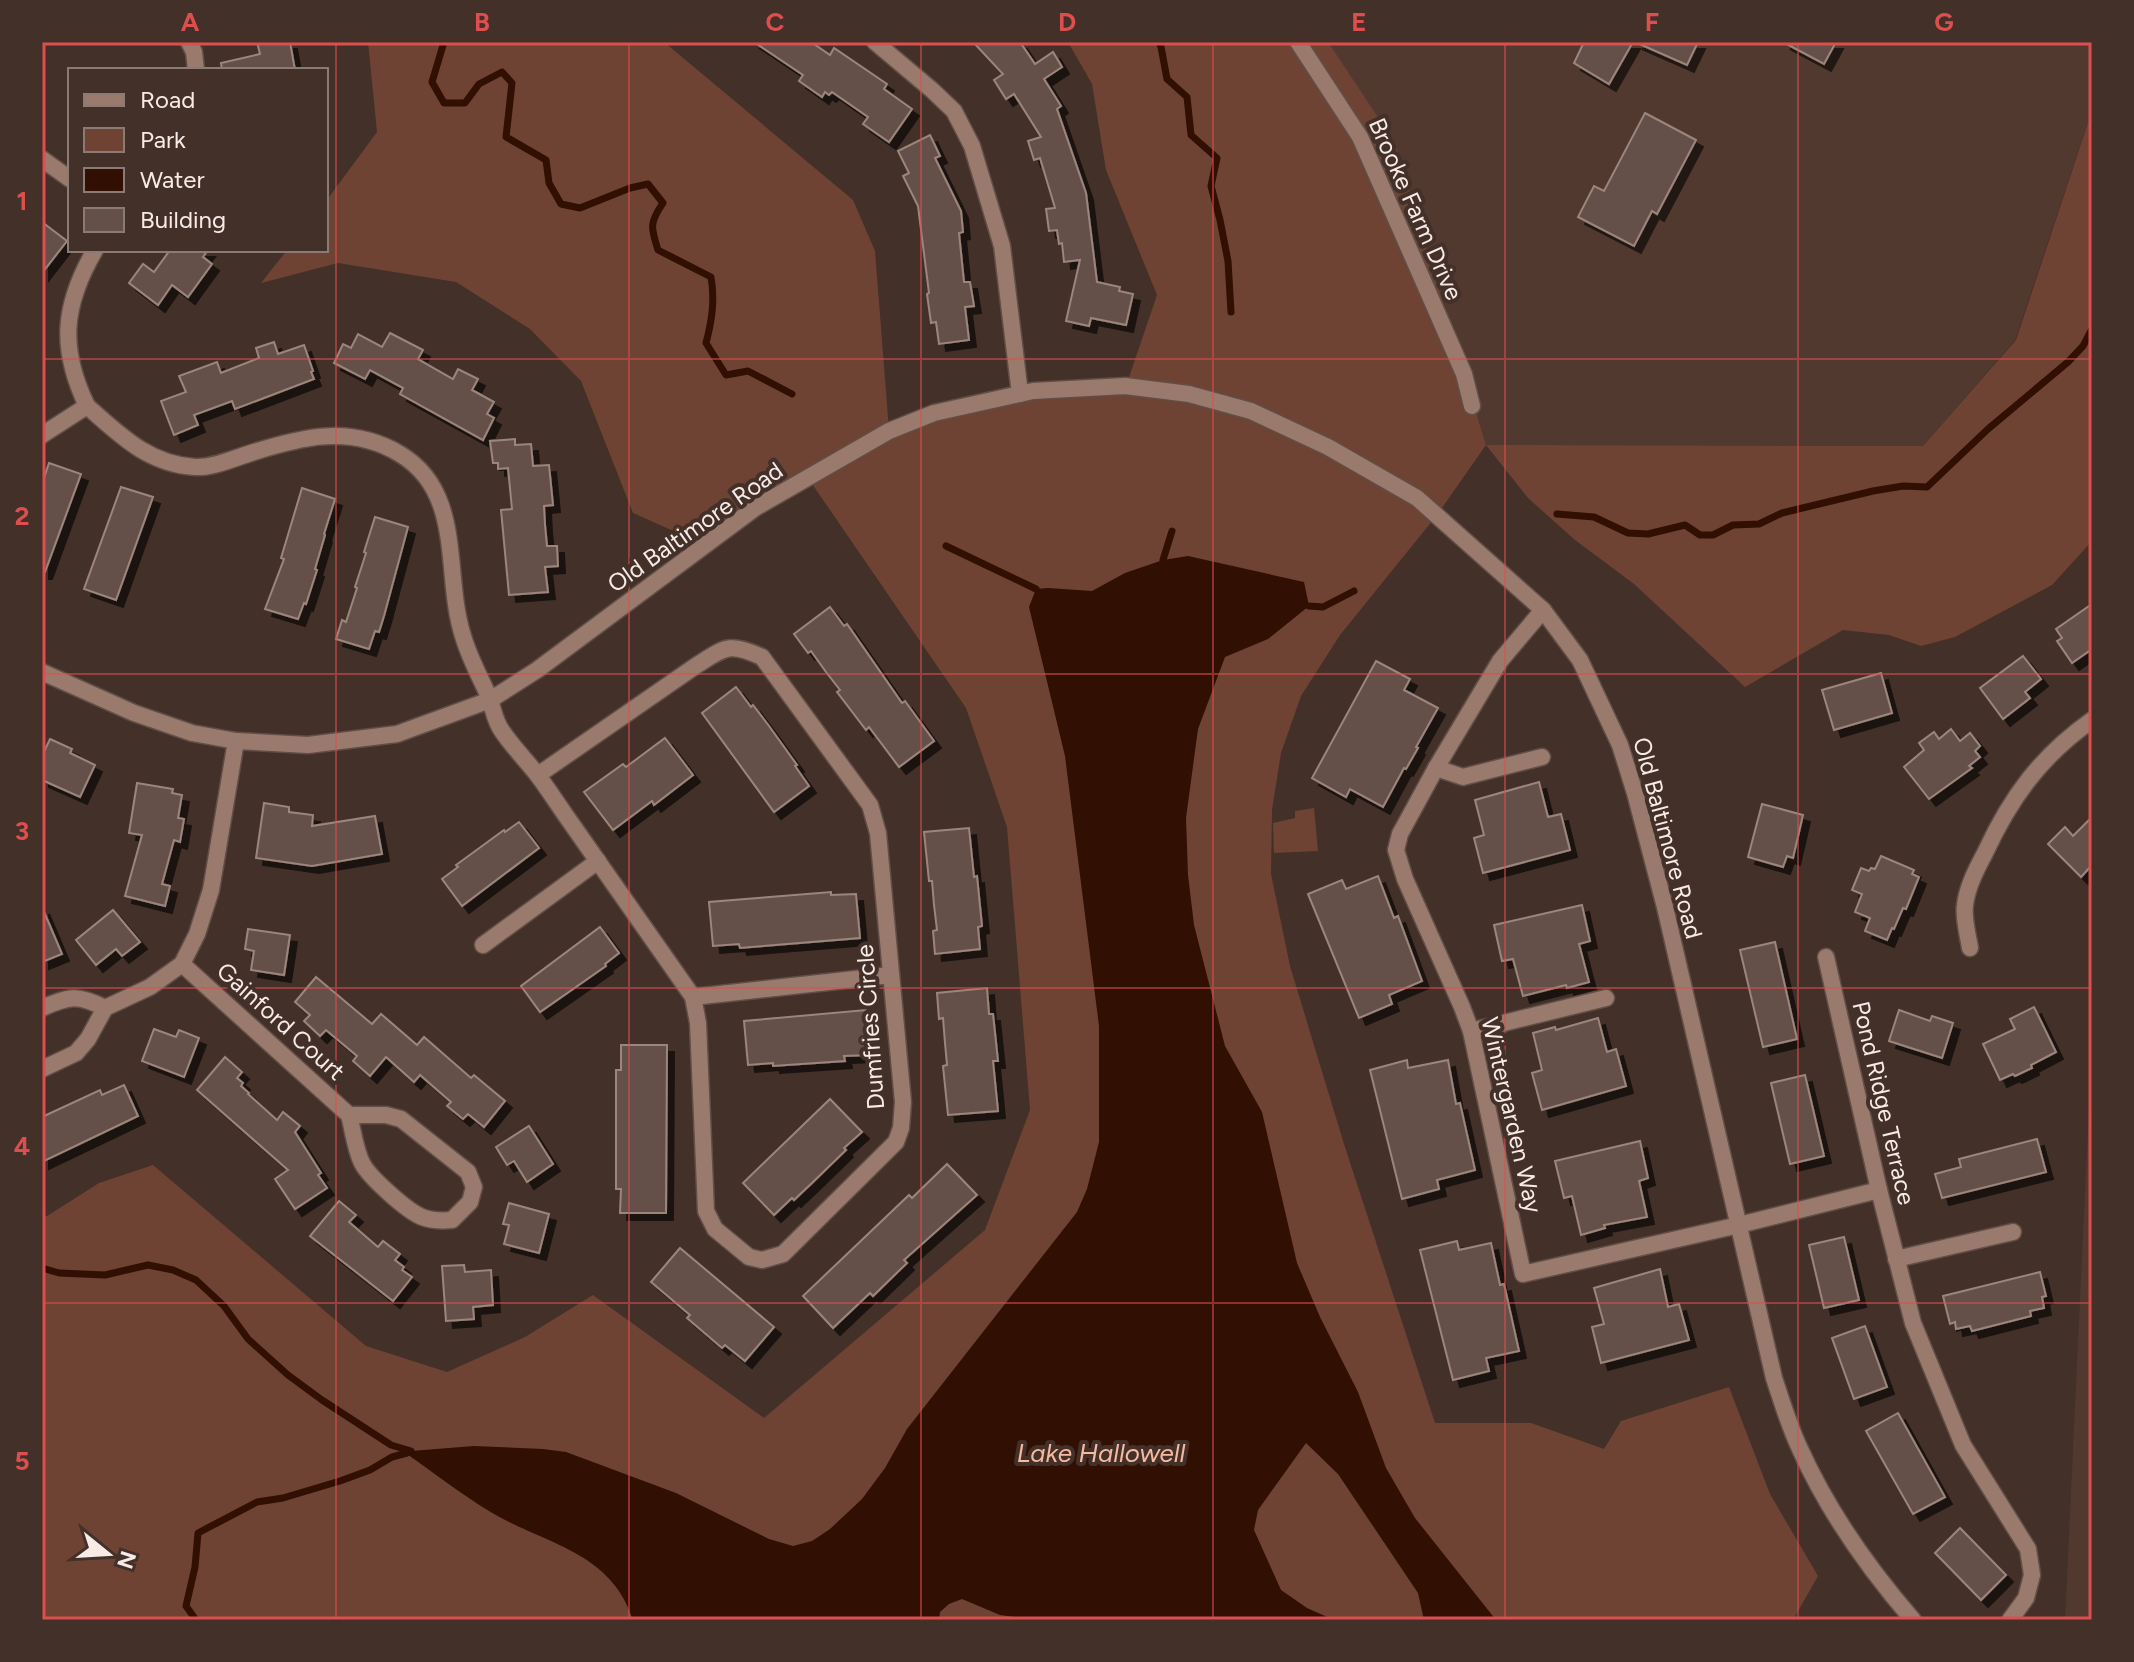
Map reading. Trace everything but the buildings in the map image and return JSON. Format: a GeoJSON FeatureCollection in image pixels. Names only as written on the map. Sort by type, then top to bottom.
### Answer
{"type":"FeatureCollection","features":[{"type":"Feature","properties":{"kind":"street"},"geometry":{"type":"LineString","coordinates":[[189,42],[196,68]]}},
{"type":"Feature","properties":{"kind":"street"},"geometry":{"type":"LineString","coordinates":[[875,42],[954,111],[972,146],[1002,246],[1020,394]]}},
{"type":"Feature","properties":{"kind":"street","name":"Brooke Farm Drive"},"geometry":{"type":"LineString","coordinates":[[1298,42],[1360,137],[1464,374],[1472,406]]}},
{"type":"Feature","properties":{"kind":"street"},"geometry":{"type":"LineString","coordinates":[[42,159],[68,178]]}},
{"type":"Feature","properties":{"kind":"street"},"geometry":{"type":"LineString","coordinates":[[42,435],[87,406],[71,365],[68,326],[72,299],[94,252]]}},
{"type":"Feature","properties":{"kind":"street","name":"Old Baltimore Road"},"geometry":{"type":"LineString","coordinates":[[42,672],[134,713],[192,733],[236,741],[308,745],[397,734],[490,700],[537,670],[755,508],[889,431],[934,413],[1033,391],[1125,386],[1189,394],[1251,411],[1328,447],[1417,498],[1543,610],[1580,660],[1594,686],[1624,757],[1665,907],[1774,1378],[1799,1448],[1833,1511],[1856,1547],[1913,1620]]}},
{"type":"Feature","properties":{"kind":"street","name":"Dumfries Circle"},"geometry":{"type":"LineString","coordinates":[[87,406],[132,445],[174,463],[198,467],[225,462],[309,436],[349,437],[384,446],[415,465],[432,484],[449,534],[456,609],[463,637],[499,729],[538,775],[693,997],[698,1023],[706,1211],[715,1229],[749,1257],[762,1260],[783,1254],[896,1142],[901,1128],[903,1102],[878,833],[870,805],[762,657],[741,647],[723,649],[538,775]]}},
{"type":"Feature","properties":{"kind":"street","name":"Wintergarden Way"},"geometry":{"type":"LineString","coordinates":[[1543,610],[1500,661],[1436,768],[1400,834],[1396,850],[1405,879],[1471,1031],[1523,1274],[1739,1225]]}},
{"type":"Feature","properties":{"kind":"street"},"geometry":{"type":"LineString","coordinates":[[1970,948],[1965,906],[1977,869],[1998,824],[2018,791],[2041,763],[2092,720]]}},
{"type":"Feature","properties":{"kind":"street"},"geometry":{"type":"LineString","coordinates":[[42,1069],[76,1053],[88,1039],[105,1008],[150,987],[182,964],[197,934],[211,890],[236,741]]}},
{"type":"Feature","properties":{"kind":"street"},"geometry":{"type":"LineString","coordinates":[[1436,768],[1463,777],[1542,757]]}},
{"type":"Feature","properties":{"kind":"street"},"geometry":{"type":"LineString","coordinates":[[483,945],[598,861]]}},
{"type":"Feature","properties":{"kind":"street","name":"Pond Ridge Terrace"},"geometry":{"type":"LineString","coordinates":[[1826,957],[1913,1323],[1963,1445],[2028,1549],[2032,1575],[2026,1598],[2010,1620]]}},
{"type":"Feature","properties":{"kind":"street","name":"Gainford Court"},"geometry":{"type":"LineString","coordinates":[[182,964],[349,1115],[362,1164],[376,1181],[419,1216],[436,1221],[452,1220],[470,1202],[474,1187],[468,1172],[401,1119],[386,1115],[349,1115]]}},
{"type":"Feature","properties":{"kind":"street"},"geometry":{"type":"LineString","coordinates":[[693,997],[891,975]]}},
{"type":"Feature","properties":{"kind":"street"},"geometry":{"type":"LineString","coordinates":[[1471,1031],[1606,998]]}},
{"type":"Feature","properties":{"kind":"street"},"geometry":{"type":"LineString","coordinates":[[42,1008],[63,999],[87,999],[105,1008]]}},
{"type":"Feature","properties":{"kind":"street"},"geometry":{"type":"LineString","coordinates":[[1739,1225],[1879,1190]]}},
{"type":"Feature","properties":{"kind":"street"},"geometry":{"type":"LineString","coordinates":[[1896,1259],[2013,1232]]}},
{"type":"Feature","properties":{"kind":"shaded area"},"geometry":{"type":"Polygon","coordinates":[[[1318,42],[2092,42],[2092,111],[2015,340],[1923,446],[1486,445],[1395,143],[1318,42]]]}},
{"type":"Feature","properties":{"kind":"shaded area"},"geometry":{"type":"Polygon","coordinates":[[[2092,1044],[2092,1620],[2065,1620],[2092,1044]]]}},
{"type":"Feature","properties":{"kind":"green space"},"geometry":{"type":"Polygon","coordinates":[[[368,42],[664,42],[853,200],[875,251],[889,430],[1015,396],[1126,386],[1157,295],[1106,170],[1092,84],[1068,42],[1328,42],[1395,143],[1486,445],[1437,515],[1340,635],[1301,696],[1281,753],[1272,810],[1271,874],[1290,966],[1435,1423],[1531,1423],[1604,1449],[1621,1421],[1729,1387],[1770,1494],[1818,1576],[1793,1620],[42,1620],[42,1216],[47,1216],[99,1183],[153,1165],[366,1346],[447,1372],[525,1337],[593,1295],[764,1418],[985,1230],[1030,1110],[1007,827],[966,708],[808,478],[705,545],[633,513],[581,381],[530,329],[456,282],[338,263],[261,283],[285,252],[328,252],[328,198],[377,132],[368,42]]]}},
{"type":"Feature","properties":{"kind":"green space"},"geometry":{"type":"Polygon","coordinates":[[[2092,111],[2092,541],[2052,585],[1955,637],[1921,646],[1889,635],[1843,630],[1745,687],[1634,584],[1575,540],[1528,498],[1486,445],[1923,446],[2016,340],[2092,111]]]}},
{"type":"Feature","properties":{"kind":"green space"},"geometry":{"type":"Polygon","coordinates":[[[1314,808],[1318,851],[1274,853],[1273,823],[1295,818],[1295,811],[1314,808]]]}},
{"type":"Feature","properties":{"kind":"water","name":"Lake Hallowell"},"geometry":{"type":"Polygon","coordinates":[[[1188,556],[1304,582],[1309,606],[1268,639],[1225,657],[1198,729],[1186,818],[1194,925],[1225,1046],[1262,1112],[1297,1263],[1320,1317],[1358,1392],[1386,1468],[1415,1518],[1496,1620],[1424,1620],[1418,1593],[1338,1474],[1306,1443],[1258,1510],[1254,1530],[1281,1590],[1307,1608],[1334,1620],[1036,1620],[1000,1615],[962,1599],[940,1612],[939,1620],[633,1620],[623,1597],[609,1578],[592,1564],[489,1511],[404,1454],[474,1446],[566,1452],[676,1493],[769,1539],[793,1546],[812,1541],[830,1529],[862,1499],[885,1468],[907,1429],[1077,1212],[1087,1189],[1099,1142],[1099,1026],[1065,756],[1029,607],[1036,589],[1092,591],[1125,573],[1163,560],[1188,556]]]}},
{"type":"Feature","properties":{"kind":"waterway"},"geometry":{"type":"LineString","coordinates":[[444,42],[432,82],[444,103],[465,103],[479,84],[502,72],[512,83],[506,137],[546,160],[549,183],[561,204],[580,208],[648,184],[663,203],[653,226],[658,250],[711,277],[712,310],[706,343],[726,375],[748,371],[792,394]]}},
{"type":"Feature","properties":{"kind":"waterway"},"geometry":{"type":"LineString","coordinates":[[1159,42],[1167,79],[1187,97],[1191,135],[1217,158],[1211,186],[1228,261],[1231,312]]}},
{"type":"Feature","properties":{"kind":"waterway"},"geometry":{"type":"LineString","coordinates":[[1557,514],[1594,517],[1628,533],[1648,534],[1685,525],[1700,535],[1713,535],[1733,525],[1759,524],[1782,513],[1873,491],[1903,486],[1927,487],[1988,429],[2068,362],[2083,346],[2092,329]]}},
{"type":"Feature","properties":{"kind":"waterway"},"geometry":{"type":"LineString","coordinates":[[1163,560],[1172,531]]}},
{"type":"Feature","properties":{"kind":"waterway"},"geometry":{"type":"LineString","coordinates":[[946,546],[1036,589]]}},
{"type":"Feature","properties":{"kind":"waterway"},"geometry":{"type":"LineString","coordinates":[[1309,606],[1323,607],[1354,591]]}},
{"type":"Feature","properties":{"kind":"waterway"},"geometry":{"type":"LineString","coordinates":[[42,1268],[59,1273],[105,1275],[148,1265],[173,1270],[196,1280],[224,1306],[248,1339],[288,1375],[391,1445],[411,1451]]}},
{"type":"Feature","properties":{"kind":"waterway"},"geometry":{"type":"LineString","coordinates":[[196,1620],[186,1606],[195,1567],[198,1533],[257,1502],[283,1498],[340,1481],[407,1453]]}}]}
